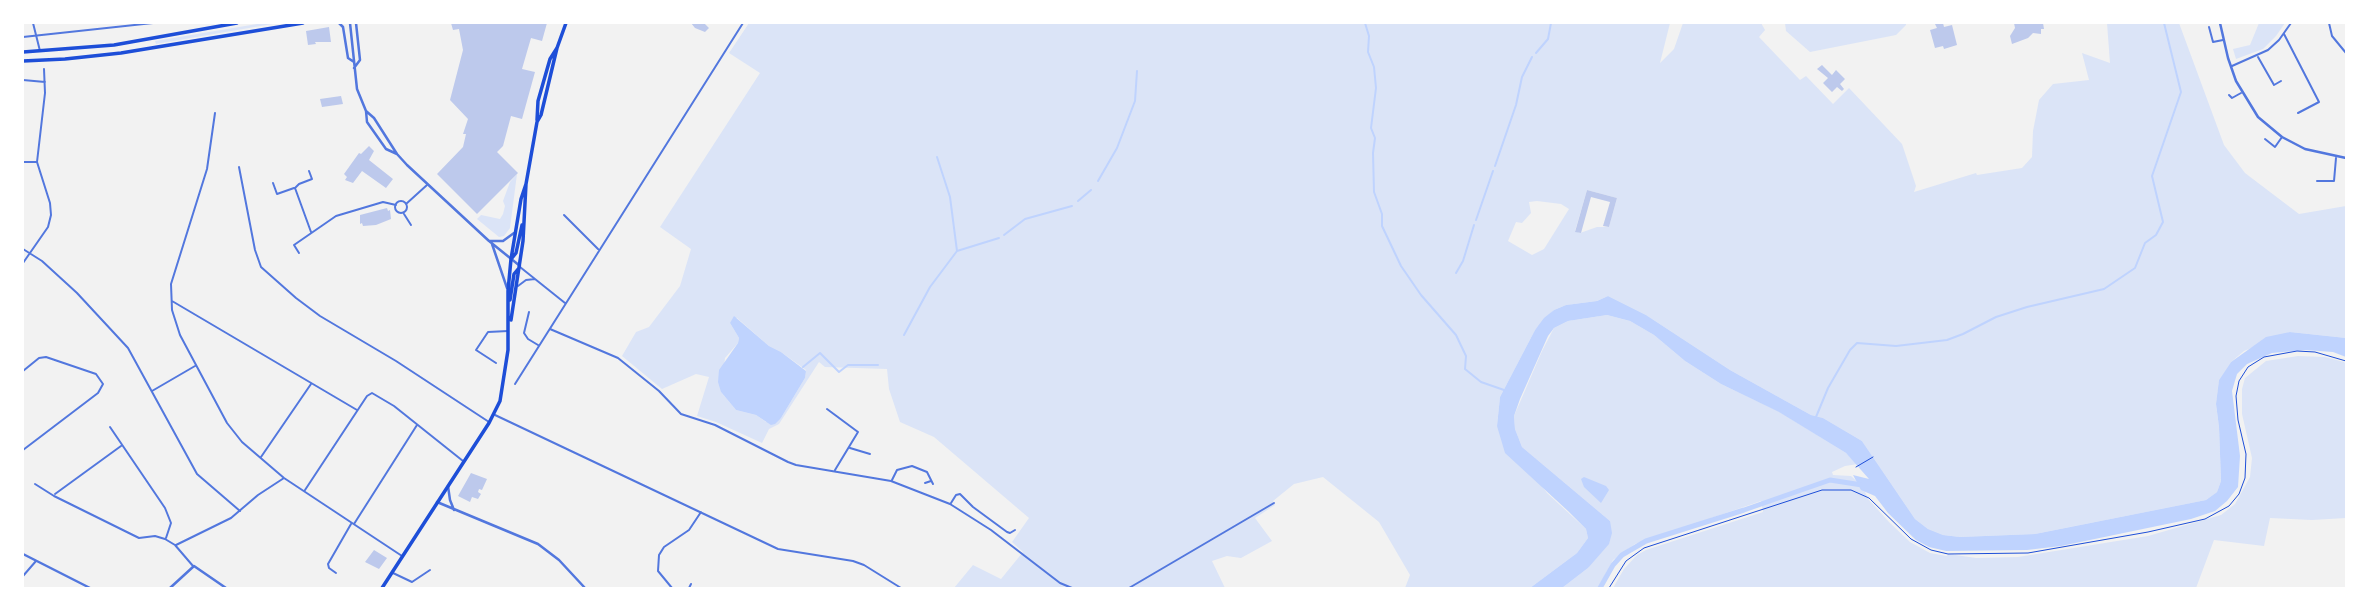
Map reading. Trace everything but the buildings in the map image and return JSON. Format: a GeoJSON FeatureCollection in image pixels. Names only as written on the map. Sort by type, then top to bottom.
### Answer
{"type":"FeatureCollection","features":[{"type":"Feature","properties":{"kind":"main road"},"geometry":{"type":"LineString","coordinates":[[23,52],[126,43],[237,23]]}},
{"type":"Feature","properties":{"kind":"main road"},"geometry":{"type":"LineString","coordinates":[[23,61],[111,54],[303,23]]}},
{"type":"Feature","properties":{"kind":"main road"},"geometry":{"type":"LineString","coordinates":[[382,588],[489,423],[503,392],[538,101],[550,59],[566,23]]}},
{"type":"Feature","properties":{"kind":"main road"},"geometry":{"type":"LineString","coordinates":[[40,52],[41,61]]}},
{"type":"Feature","properties":{"kind":"main road"},"geometry":{"type":"LineString","coordinates":[[509,329],[511,259],[526,184]]}},
{"type":"Feature","properties":{"kind":"main road"},"geometry":{"type":"LineString","coordinates":[[511,259],[516,253],[524,215]]}},
{"type":"Feature","properties":{"kind":"main road"},"geometry":{"type":"LineString","coordinates":[[508,307],[514,274],[520,266]]}},
{"type":"Feature","properties":{"kind":"street"},"geometry":{"type":"LineString","coordinates":[[33,23],[40,52]]}},
{"type":"Feature","properties":{"kind":"street"},"geometry":{"type":"LineString","coordinates":[[23,37],[153,23]]}},
{"type":"Feature","properties":{"kind":"street"},"geometry":{"type":"LineString","coordinates":[[339,23],[343,27],[348,58],[354,62]]}},
{"type":"Feature","properties":{"kind":"street"},"geometry":{"type":"LineString","coordinates":[[350,23],[357,89],[366,111],[368,125],[386,149],[397,154]]}},
{"type":"Feature","properties":{"kind":"street"},"geometry":{"type":"LineString","coordinates":[[354,68],[360,60],[356,23]]}},
{"type":"Feature","properties":{"kind":"street"},"geometry":{"type":"LineString","coordinates":[[357,30],[362,23]]}},
{"type":"Feature","properties":{"kind":"street"},"geometry":{"type":"LineString","coordinates":[[515,384],[743,23]]}},
{"type":"Feature","properties":{"kind":"street"},"geometry":{"type":"LineString","coordinates":[[2220,23],[2230,67],[2241,93],[2258,117],[2282,137],[2305,149],[2346,158]]}},
{"type":"Feature","properties":{"kind":"street"},"geometry":{"type":"LineString","coordinates":[[2230,67],[2274,46],[2291,23]]}},
{"type":"Feature","properties":{"kind":"street"},"geometry":{"type":"LineString","coordinates":[[2329,23],[2332,36],[2346,53]]}},
{"type":"Feature","properties":{"kind":"street"},"geometry":{"type":"LineString","coordinates":[[2209,27],[2213,42],[2224,40]]}},
{"type":"Feature","properties":{"kind":"street"},"geometry":{"type":"LineString","coordinates":[[2284,34],[2319,102],[2298,113]]}},
{"type":"Feature","properties":{"kind":"street"},"geometry":{"type":"LineString","coordinates":[[2257,56],[2274,85],[2281,81]]}},
{"type":"Feature","properties":{"kind":"street"},"geometry":{"type":"LineString","coordinates":[[23,263],[48,227],[51,215],[37,162],[44,69]]}},
{"type":"Feature","properties":{"kind":"street"},"geometry":{"type":"LineString","coordinates":[[23,80],[45,82]]}},
{"type":"Feature","properties":{"kind":"street"},"geometry":{"type":"LineString","coordinates":[[2229,94],[2232,98],[2241,93]]}},
{"type":"Feature","properties":{"kind":"street"},"geometry":{"type":"LineString","coordinates":[[366,111],[374,118],[397,154],[428,184],[490,242],[566,304]]}},
{"type":"Feature","properties":{"kind":"street"},"geometry":{"type":"LineString","coordinates":[[215,113],[207,169],[171,284],[171,301],[180,335],[227,423],[242,442],[284,478],[403,556]]}},
{"type":"Feature","properties":{"kind":"street"},"geometry":{"type":"LineString","coordinates":[[2265,139],[2275,147],[2282,137]]}},
{"type":"Feature","properties":{"kind":"street"},"geometry":{"type":"LineString","coordinates":[[2317,181],[2334,181],[2336,157]]}},
{"type":"Feature","properties":{"kind":"street"},"geometry":{"type":"LineString","coordinates":[[23,162],[37,162]]}},
{"type":"Feature","properties":{"kind":"street"},"geometry":{"type":"LineString","coordinates":[[239,167],[254,250],[261,267],[314,312],[396,361],[489,423]]}},
{"type":"Feature","properties":{"kind":"street"},"geometry":{"type":"LineString","coordinates":[[273,183],[277,194],[295,188],[312,179],[309,171]]}},
{"type":"Feature","properties":{"kind":"street"},"geometry":{"type":"LineString","coordinates":[[406,204],[428,184]]}},
{"type":"Feature","properties":{"kind":"street"},"geometry":{"type":"LineString","coordinates":[[295,188],[311,232]]}},
{"type":"Feature","properties":{"kind":"street"},"geometry":{"type":"LineString","coordinates":[[396,205],[401,201],[406,204]]}},
{"type":"Feature","properties":{"kind":"street"},"geometry":{"type":"LineString","coordinates":[[299,253],[294,245],[341,214],[383,202],[396,205]]}},
{"type":"Feature","properties":{"kind":"street"},"geometry":{"type":"LineString","coordinates":[[403,213],[407,209],[406,204]]}},
{"type":"Feature","properties":{"kind":"street"},"geometry":{"type":"LineString","coordinates":[[396,205],[397,211],[403,213],[411,225]]}},
{"type":"Feature","properties":{"kind":"street"},"geometry":{"type":"LineString","coordinates":[[564,215],[598,250]]}},
{"type":"Feature","properties":{"kind":"street"},"geometry":{"type":"LineString","coordinates":[[490,242],[503,241],[515,232]]}},
{"type":"Feature","properties":{"kind":"street"},"geometry":{"type":"LineString","coordinates":[[490,242],[502,268],[508,291]]}},
{"type":"Feature","properties":{"kind":"street"},"geometry":{"type":"LineString","coordinates":[[23,248],[92,307],[128,348],[197,474],[240,511]]}},
{"type":"Feature","properties":{"kind":"street"},"geometry":{"type":"LineString","coordinates":[[517,286],[526,280],[536,279]]}},
{"type":"Feature","properties":{"kind":"street"},"geometry":{"type":"LineString","coordinates":[[171,301],[358,411]]}},
{"type":"Feature","properties":{"kind":"street"},"geometry":{"type":"LineString","coordinates":[[529,312],[523,327],[524,333],[539,346]]}},
{"type":"Feature","properties":{"kind":"street"},"geometry":{"type":"LineString","coordinates":[[496,363],[476,350],[488,332],[509,329]]}},
{"type":"Feature","properties":{"kind":"street"},"geometry":{"type":"LineString","coordinates":[[550,329],[620,359],[659,391],[681,414],[715,425],[796,466],[891,481],[950,504],[991,530],[1060,583],[1072,588]]}},
{"type":"Feature","properties":{"kind":"street"},"geometry":{"type":"LineString","coordinates":[[23,371],[39,358],[46,357],[96,374],[103,384],[98,393],[23,450]]}},
{"type":"Feature","properties":{"kind":"street"},"geometry":{"type":"LineString","coordinates":[[152,391],[195,365]]}},
{"type":"Feature","properties":{"kind":"street"},"geometry":{"type":"LineString","coordinates":[[260,459],[311,383]]}},
{"type":"Feature","properties":{"kind":"street"},"geometry":{"type":"LineString","coordinates":[[304,492],[367,396],[372,393],[394,406],[464,462]]}},
{"type":"Feature","properties":{"kind":"street"},"geometry":{"type":"LineString","coordinates":[[827,409],[857,430],[834,470]]}},
{"type":"Feature","properties":{"kind":"street"},"geometry":{"type":"LineString","coordinates":[[494,414],[778,549],[853,561],[901,588]]}},
{"type":"Feature","properties":{"kind":"street"},"geometry":{"type":"LineString","coordinates":[[336,573],[328,564],[335,549],[418,424]]}},
{"type":"Feature","properties":{"kind":"street"},"geometry":{"type":"LineString","coordinates":[[110,427],[169,515],[171,523],[165,538]]}},
{"type":"Feature","properties":{"kind":"street"},"geometry":{"type":"LineString","coordinates":[[54,496],[122,445]]}},
{"type":"Feature","properties":{"kind":"street"},"geometry":{"type":"LineString","coordinates":[[849,447],[870,454]]}},
{"type":"Feature","properties":{"kind":"street"},"geometry":{"type":"LineString","coordinates":[[863,453],[864,447]]}},
{"type":"Feature","properties":{"kind":"street"},"geometry":{"type":"LineString","coordinates":[[891,481],[897,470],[908,466],[923,470],[932,482],[925,483]]}},
{"type":"Feature","properties":{"kind":"street"},"geometry":{"type":"LineString","coordinates":[[176,545],[240,511],[284,478]]}},
{"type":"Feature","properties":{"kind":"street"},"geometry":{"type":"LineString","coordinates":[[35,484],[139,538],[165,538],[176,545],[194,566],[226,588]]}},
{"type":"Feature","properties":{"kind":"street"},"geometry":{"type":"LineString","coordinates":[[448,486],[454,510]]}},
{"type":"Feature","properties":{"kind":"street"},"geometry":{"type":"LineString","coordinates":[[950,504],[956,495],[960,494],[1007,532],[1013,533],[1015,530]]}},
{"type":"Feature","properties":{"kind":"street"},"geometry":{"type":"LineString","coordinates":[[438,502],[538,544],[559,560],[585,588]]}},
{"type":"Feature","properties":{"kind":"street"},"geometry":{"type":"LineString","coordinates":[[1129,588],[1274,503]]}},
{"type":"Feature","properties":{"kind":"street"},"geometry":{"type":"LineString","coordinates":[[672,588],[658,571],[659,555],[664,547],[689,530],[701,511]]}},
{"type":"Feature","properties":{"kind":"street"},"geometry":{"type":"LineString","coordinates":[[23,554],[90,588]]}},
{"type":"Feature","properties":{"kind":"street"},"geometry":{"type":"LineString","coordinates":[[23,576],[36,561]]}},
{"type":"Feature","properties":{"kind":"street"},"geometry":{"type":"LineString","coordinates":[[170,588],[194,566]]}},
{"type":"Feature","properties":{"kind":"street"},"geometry":{"type":"LineString","coordinates":[[419,570],[423,576]]}},
{"type":"Feature","properties":{"kind":"street"},"geometry":{"type":"LineString","coordinates":[[392,572],[412,582],[430,570]]}},
{"type":"Feature","properties":{"kind":"street"},"geometry":{"type":"LineString","coordinates":[[689,588],[691,584]]}},
{"type":"Feature","properties":{"kind":"path"},"geometry":{"type":"LineString","coordinates":[[1609,588],[1626,561],[1644,548],[1833,489],[1852,490],[1869,498],[1911,540],[1931,550],[1948,554],[2028,553],[2205,519],[2229,506],[2241,490],[2245,478],[2246,454],[2238,420],[2236,396],[2239,381],[2248,367],[2264,357],[2297,351],[2315,352],[2346,361]]}},
{"type":"Feature","properties":{"kind":"path"},"geometry":{"type":"LineString","coordinates":[[1856,467],[1873,457]]}},
{"type":"Feature","properties":{"kind":"shaded area"},"geometry":{"type":"Polygon","coordinates":[[[263,23],[278,23],[156,44],[155,41],[263,23]]]}},
{"type":"Feature","properties":{"kind":"shaded area"},"geometry":{"type":"Polygon","coordinates":[[[749,23],[1670,23],[1660,63],[1674,49],[1683,23],[1761,23],[1765,30],[1759,37],[1800,80],[1806,76],[1833,104],[1849,88],[1902,144],[1916,186],[1914,192],[1976,173],[2022,168],[2032,157],[2033,131],[2039,100],[2053,84],[2089,80],[2082,53],[2110,63],[2107,23],[2179,23],[2224,145],[2245,173],[2299,214],[2346,206],[2346,338],[2290,332],[2244,351],[2231,362],[2219,380],[2216,404],[2221,481],[2217,492],[2206,500],[2035,534],[1960,537],[1943,535],[1928,529],[1915,519],[1862,441],[1730,370],[1646,315],[1608,296],[1554,310],[1535,330],[1500,397],[1497,426],[1547,493],[1586,529],[1588,538],[1577,553],[1530,588],[1405,588],[1410,575],[1379,522],[1323,477],[1294,484],[1273,501],[1275,505],[1255,518],[1272,541],[1241,558],[1227,556],[1212,561],[1225,588],[954,588],[973,565],[1001,579],[1023,552],[1012,542],[1029,518],[934,437],[900,422],[889,389],[887,369],[825,367],[819,362],[779,424],[769,429],[762,443],[697,416],[709,377],[696,374],[662,389],[622,356],[636,332],[649,327],[680,286],[691,249],[660,227],[760,73],[729,53],[749,23]],[[1587,190],[1575,231],[1580,233],[1597,227],[1609,227],[1617,198],[1587,190]],[[1529,202],[1531,213],[1522,223],[1516,222],[1508,241],[1532,255],[1544,249],[1569,209],[1561,204],[1529,202]],[[737,318],[730,323],[739,338],[725,358],[721,392],[736,410],[756,415],[766,422],[781,418],[805,378],[806,370],[769,346],[737,318]]]}},
{"type":"Feature","properties":{"kind":"shaded area"},"geometry":{"type":"Polygon","coordinates":[[[1785,23],[1906,25],[1896,35],[1810,52],[1786,31],[1785,23]]]}},
{"type":"Feature","properties":{"kind":"shaded area"},"geometry":{"type":"Polygon","coordinates":[[[2259,23],[2285,23],[2263,49],[2236,59],[2233,49],[2250,45],[2259,23]]]}},
{"type":"Feature","properties":{"kind":"shaded area"},"geometry":{"type":"Polygon","coordinates":[[[517,174],[510,228],[504,236],[499,237],[477,219],[481,215],[500,219],[510,182],[517,174]]]}},
{"type":"Feature","properties":{"kind":"shaded area"},"geometry":{"type":"Polygon","coordinates":[[[1607,315],[1630,321],[1654,335],[1685,361],[1721,384],[1780,412],[1846,453],[1858,464],[1845,466],[1832,472],[1833,475],[1851,476],[1863,487],[1868,499],[1910,542],[1930,553],[1976,558],[2018,557],[2148,536],[2221,515],[2235,504],[2250,477],[2252,458],[2242,414],[2245,378],[2266,361],[2298,356],[2325,357],[2344,362],[2346,518],[2270,518],[2264,546],[2214,540],[2196,588],[1613,588],[1624,569],[1637,555],[1763,512],[1761,501],[1635,544],[1613,560],[1598,588],[1562,588],[1588,568],[1610,521],[1522,447],[1515,429],[1514,416],[1554,328],[1568,321],[1607,315]]]}},
{"type":"Feature","properties":{"kind":"water"},"geometry":{"type":"Polygon","coordinates":[[[1608,296],[1646,315],[1730,370],[1862,441],[1915,519],[1928,529],[1943,535],[1960,537],[2035,534],[2206,500],[2217,492],[2221,481],[2216,404],[2219,380],[2231,362],[2266,337],[2290,332],[2346,338],[2346,357],[2333,352],[2305,350],[2272,353],[2247,364],[2237,374],[2232,391],[2240,456],[2238,487],[2215,511],[2191,519],[2061,546],[2027,550],[1946,551],[1916,540],[1875,496],[1861,490],[1853,475],[1869,479],[1846,453],[1779,412],[1721,384],[1685,361],[1654,335],[1630,321],[1607,315],[1568,321],[1554,328],[1548,336],[1520,399],[1514,416],[1515,429],[1522,447],[1610,521],[1612,533],[1609,544],[1588,568],[1562,588],[1530,588],[1577,553],[1588,538],[1586,529],[1505,453],[1497,426],[1500,397],[1544,318],[1566,305],[1597,301],[1608,296]]]}},
{"type":"Feature","properties":{"kind":"water"},"geometry":{"type":"Polygon","coordinates":[[[734,316],[769,346],[806,371],[805,378],[775,424],[771,425],[756,415],[736,410],[721,392],[719,370],[739,338],[730,323],[734,316]]]}},
{"type":"Feature","properties":{"kind":"water"},"geometry":{"type":"Polygon","coordinates":[[[1584,477],[1606,486],[1609,490],[1601,503],[1584,487],[1581,479],[1584,477]]]}},
{"type":"Feature","properties":{"kind":"waterway"},"geometry":{"type":"LineString","coordinates":[[1365,23],[1376,88],[1371,128],[1375,138],[1374,192],[1382,214],[1382,226],[1401,266],[1421,295],[1456,335],[1466,356],[1465,369],[1481,382],[1504,390]]}},
{"type":"Feature","properties":{"kind":"waterway"},"geometry":{"type":"LineString","coordinates":[[1536,53],[1548,39],[1551,23]]}},
{"type":"Feature","properties":{"kind":"waterway"},"geometry":{"type":"LineString","coordinates":[[1816,417],[1828,388],[1857,343],[1896,346],[1947,340],[1996,317],[2104,289],[2135,268],[2145,243],[2156,235],[2163,222],[2152,176],[2181,92],[2164,23]]}},
{"type":"Feature","properties":{"kind":"waterway"},"geometry":{"type":"LineString","coordinates":[[1495,166],[1516,105],[1522,77],[1532,57]]}},
{"type":"Feature","properties":{"kind":"waterway"},"geometry":{"type":"LineString","coordinates":[[1098,181],[1117,148],[1135,101],[1137,71]]}},
{"type":"Feature","properties":{"kind":"waterway"},"geometry":{"type":"LineString","coordinates":[[937,157],[950,197],[957,251]]}},
{"type":"Feature","properties":{"kind":"waterway"},"geometry":{"type":"LineString","coordinates":[[1476,220],[1493,171]]}},
{"type":"Feature","properties":{"kind":"waterway"},"geometry":{"type":"LineString","coordinates":[[1078,201],[1091,190]]}},
{"type":"Feature","properties":{"kind":"waterway"},"geometry":{"type":"LineString","coordinates":[[1004,235],[1025,219],[1072,206]]}},
{"type":"Feature","properties":{"kind":"waterway"},"geometry":{"type":"LineString","coordinates":[[1456,273],[1463,261],[1474,225]]}},
{"type":"Feature","properties":{"kind":"waterway"},"geometry":{"type":"LineString","coordinates":[[904,335],[930,287],[957,251],[999,238]]}},
{"type":"Feature","properties":{"kind":"waterway"},"geometry":{"type":"LineString","coordinates":[[803,367],[820,353],[839,372],[848,365],[878,365]]}},
{"type":"Feature","properties":{"kind":"waterway"},"geometry":{"type":"LineString","coordinates":[[1600,588],[1622,555],[1646,541],[1830,480],[1862,485]]}}]}
